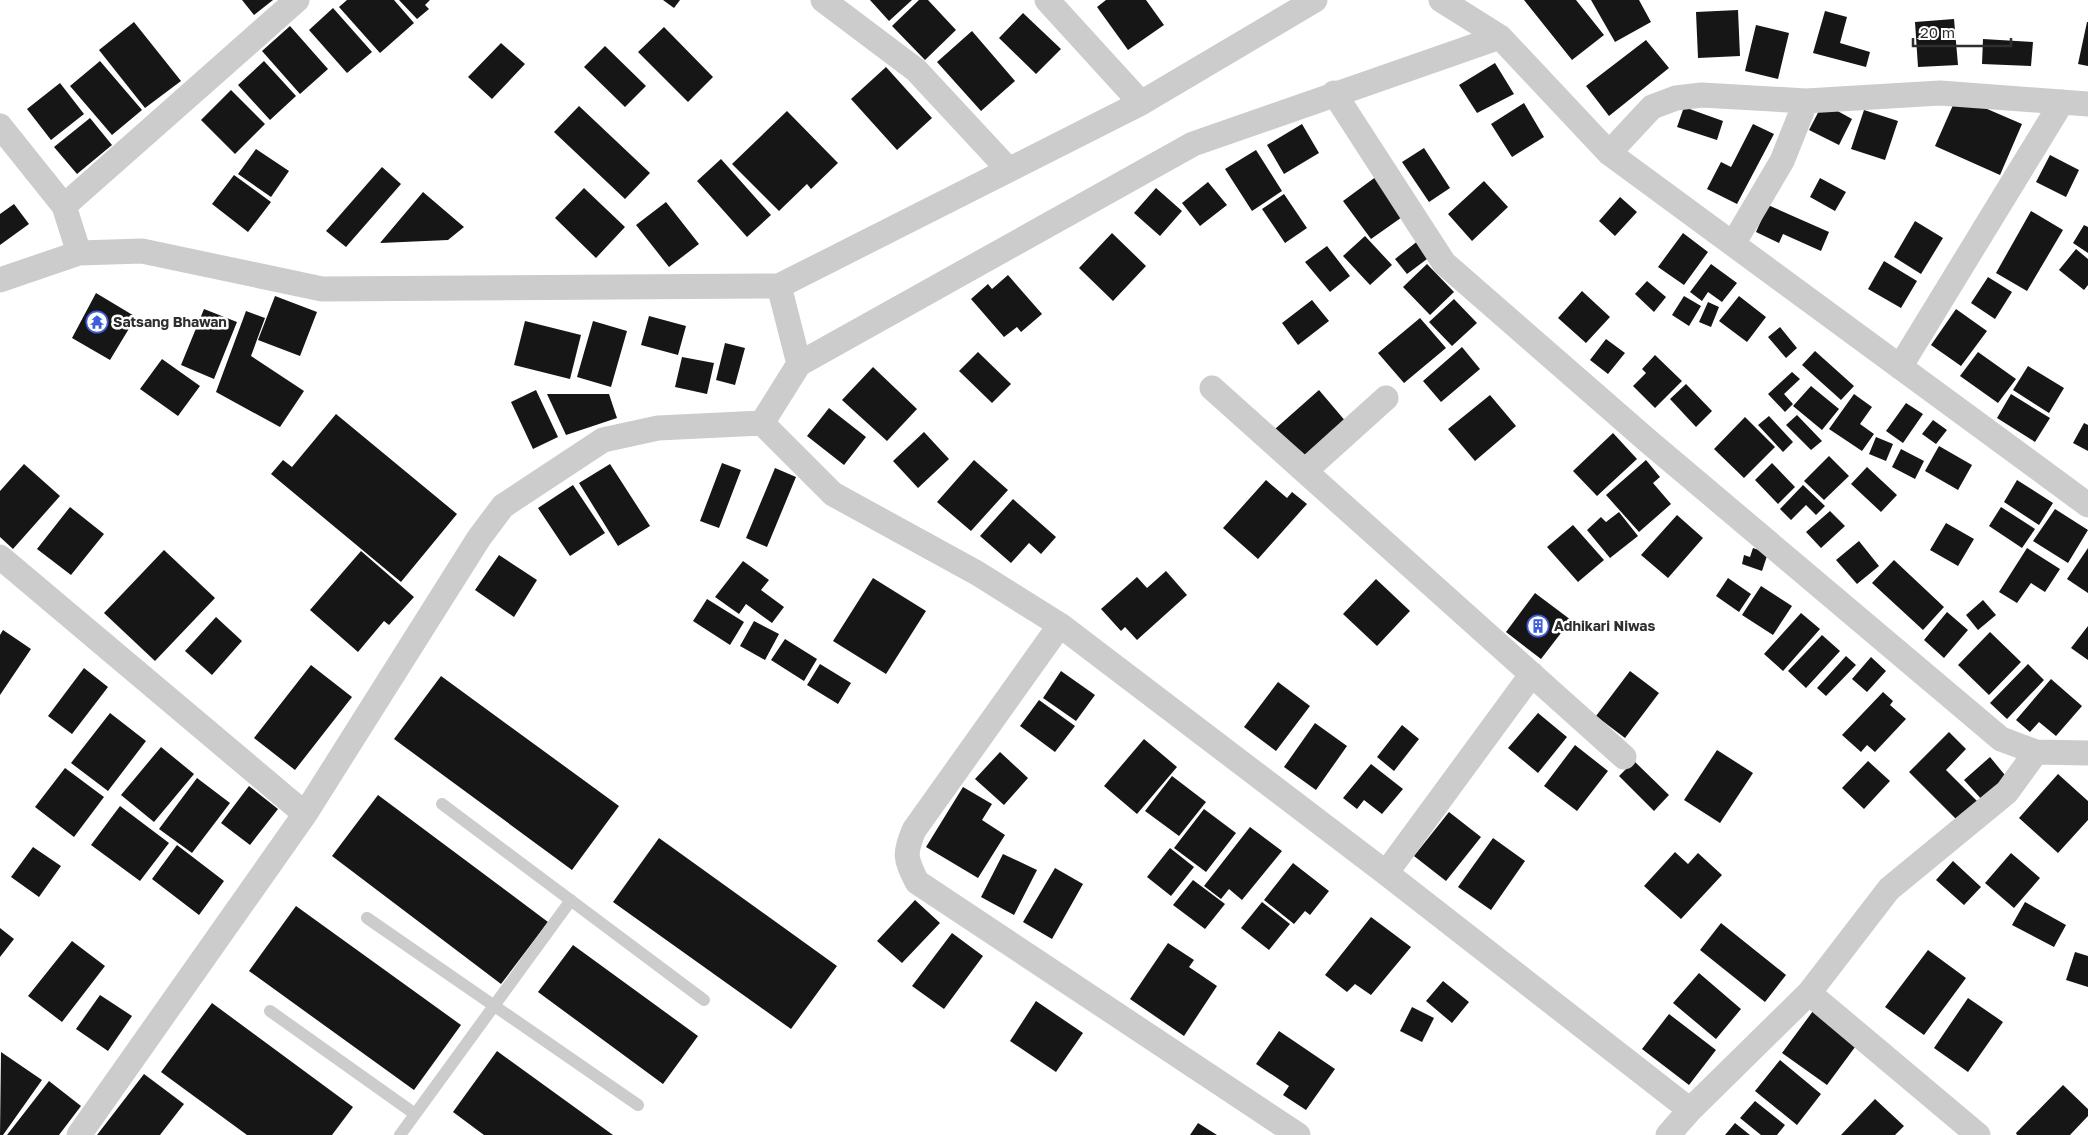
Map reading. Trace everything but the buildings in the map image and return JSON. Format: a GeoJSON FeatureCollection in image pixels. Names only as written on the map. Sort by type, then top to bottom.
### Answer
{"type":"FeatureCollection","features":[{"type":"Feature","properties":{"kind":"street"},"geometry":{"type":"LineString","coordinates":[[64,206],[297,0]]}},
{"type":"Feature","properties":{"kind":"street"},"geometry":{"type":"LineString","coordinates":[[823,0],[916,70],[1008,168]]}},
{"type":"Feature","properties":{"kind":"street"},"geometry":{"type":"LineString","coordinates":[[1047,0],[1141,103]]}},
{"type":"Feature","properties":{"kind":"street"},"geometry":{"type":"LineString","coordinates":[[0,280],[79,252],[142,251],[322,289],[779,286],[1008,168],[1141,103],[1315,0]]}},
{"type":"Feature","properties":{"kind":"street"},"geometry":{"type":"LineString","coordinates":[[1442,0],[1500,37],[1609,153],[2088,505]]}},
{"type":"Feature","properties":{"kind":"street"},"geometry":{"type":"LineString","coordinates":[[762,423],[798,364],[1193,144],[1334,93],[1500,37]]}},
{"type":"Feature","properties":{"kind":"street"},"geometry":{"type":"LineString","coordinates":[[1334,93],[1444,263],[1648,441],[2001,739],[2036,752],[2088,752]]}},
{"type":"Feature","properties":{"kind":"street"},"geometry":{"type":"LineString","coordinates":[[1609,153],[1652,107],[1676,98],[1702,94],[1806,101],[1940,93],[2088,104]]}},
{"type":"Feature","properties":{"kind":"street"},"geometry":{"type":"LineString","coordinates":[[1733,244],[1782,161],[1806,101]]}},
{"type":"Feature","properties":{"kind":"street"},"geometry":{"type":"LineString","coordinates":[[1900,367],[2062,102]]}},
{"type":"Feature","properties":{"kind":"street"},"geometry":{"type":"LineString","coordinates":[[0,126],[64,206],[79,252]]}},
{"type":"Feature","properties":{"kind":"street"},"geometry":{"type":"LineString","coordinates":[[779,286],[798,364]]}},
{"type":"Feature","properties":{"kind":"street"},"geometry":{"type":"LineString","coordinates":[[1212,388],[1624,757]]}},
{"type":"Feature","properties":{"kind":"street"},"geometry":{"type":"LineString","coordinates":[[1305,471],[1386,398]]}},
{"type":"Feature","properties":{"kind":"street"},"geometry":{"type":"LineString","coordinates":[[79,1135],[305,814],[479,538],[503,506],[603,440],[658,428],[762,423],[833,494],[976,573],[1060,625],[1386,874],[1690,1110]]}},
{"type":"Feature","properties":{"kind":"street"},"geometry":{"type":"LineString","coordinates":[[0,557],[305,814]]}},
{"type":"Feature","properties":{"kind":"street"},"geometry":{"type":"LineString","coordinates":[[1060,625],[914,830],[906,849],[906,861],[917,882],[1298,1135]]}},
{"type":"Feature","properties":{"kind":"street"},"geometry":{"type":"LineString","coordinates":[[1386,874],[1532,674]]}},
{"type":"Feature","properties":{"kind":"street"},"geometry":{"type":"LineString","coordinates":[[1668,1135],[1690,1110],[1809,993],[1888,889],[2007,792],[2036,752]]}},
{"type":"Feature","properties":{"kind":"street"},"geometry":{"type":"LineString","coordinates":[[1809,993],[1978,1135]]}},
{"type":"Feature","properties":{"kind":"lane"},"geometry":{"type":"LineString","coordinates":[[442,804],[704,1000]]}},
{"type":"Feature","properties":{"kind":"lane"},"geometry":{"type":"LineString","coordinates":[[400,1135],[571,900]]}},
{"type":"Feature","properties":{"kind":"lane"},"geometry":{"type":"LineString","coordinates":[[366,918],[638,1105]]}},
{"type":"Feature","properties":{"kind":"lane"},"geometry":{"type":"LineString","coordinates":[[270,1011],[415,1114]]}},
{"type":"Feature","properties":{"kind":"place","name":"Satsang Bhawan"},"geometry":{"type":"Point","coordinates":[97,322]}},
{"type":"Feature","properties":{"kind":"place","name":"Adhikari Niwas"},"geometry":{"type":"Point","coordinates":[1538,626]}}]}
